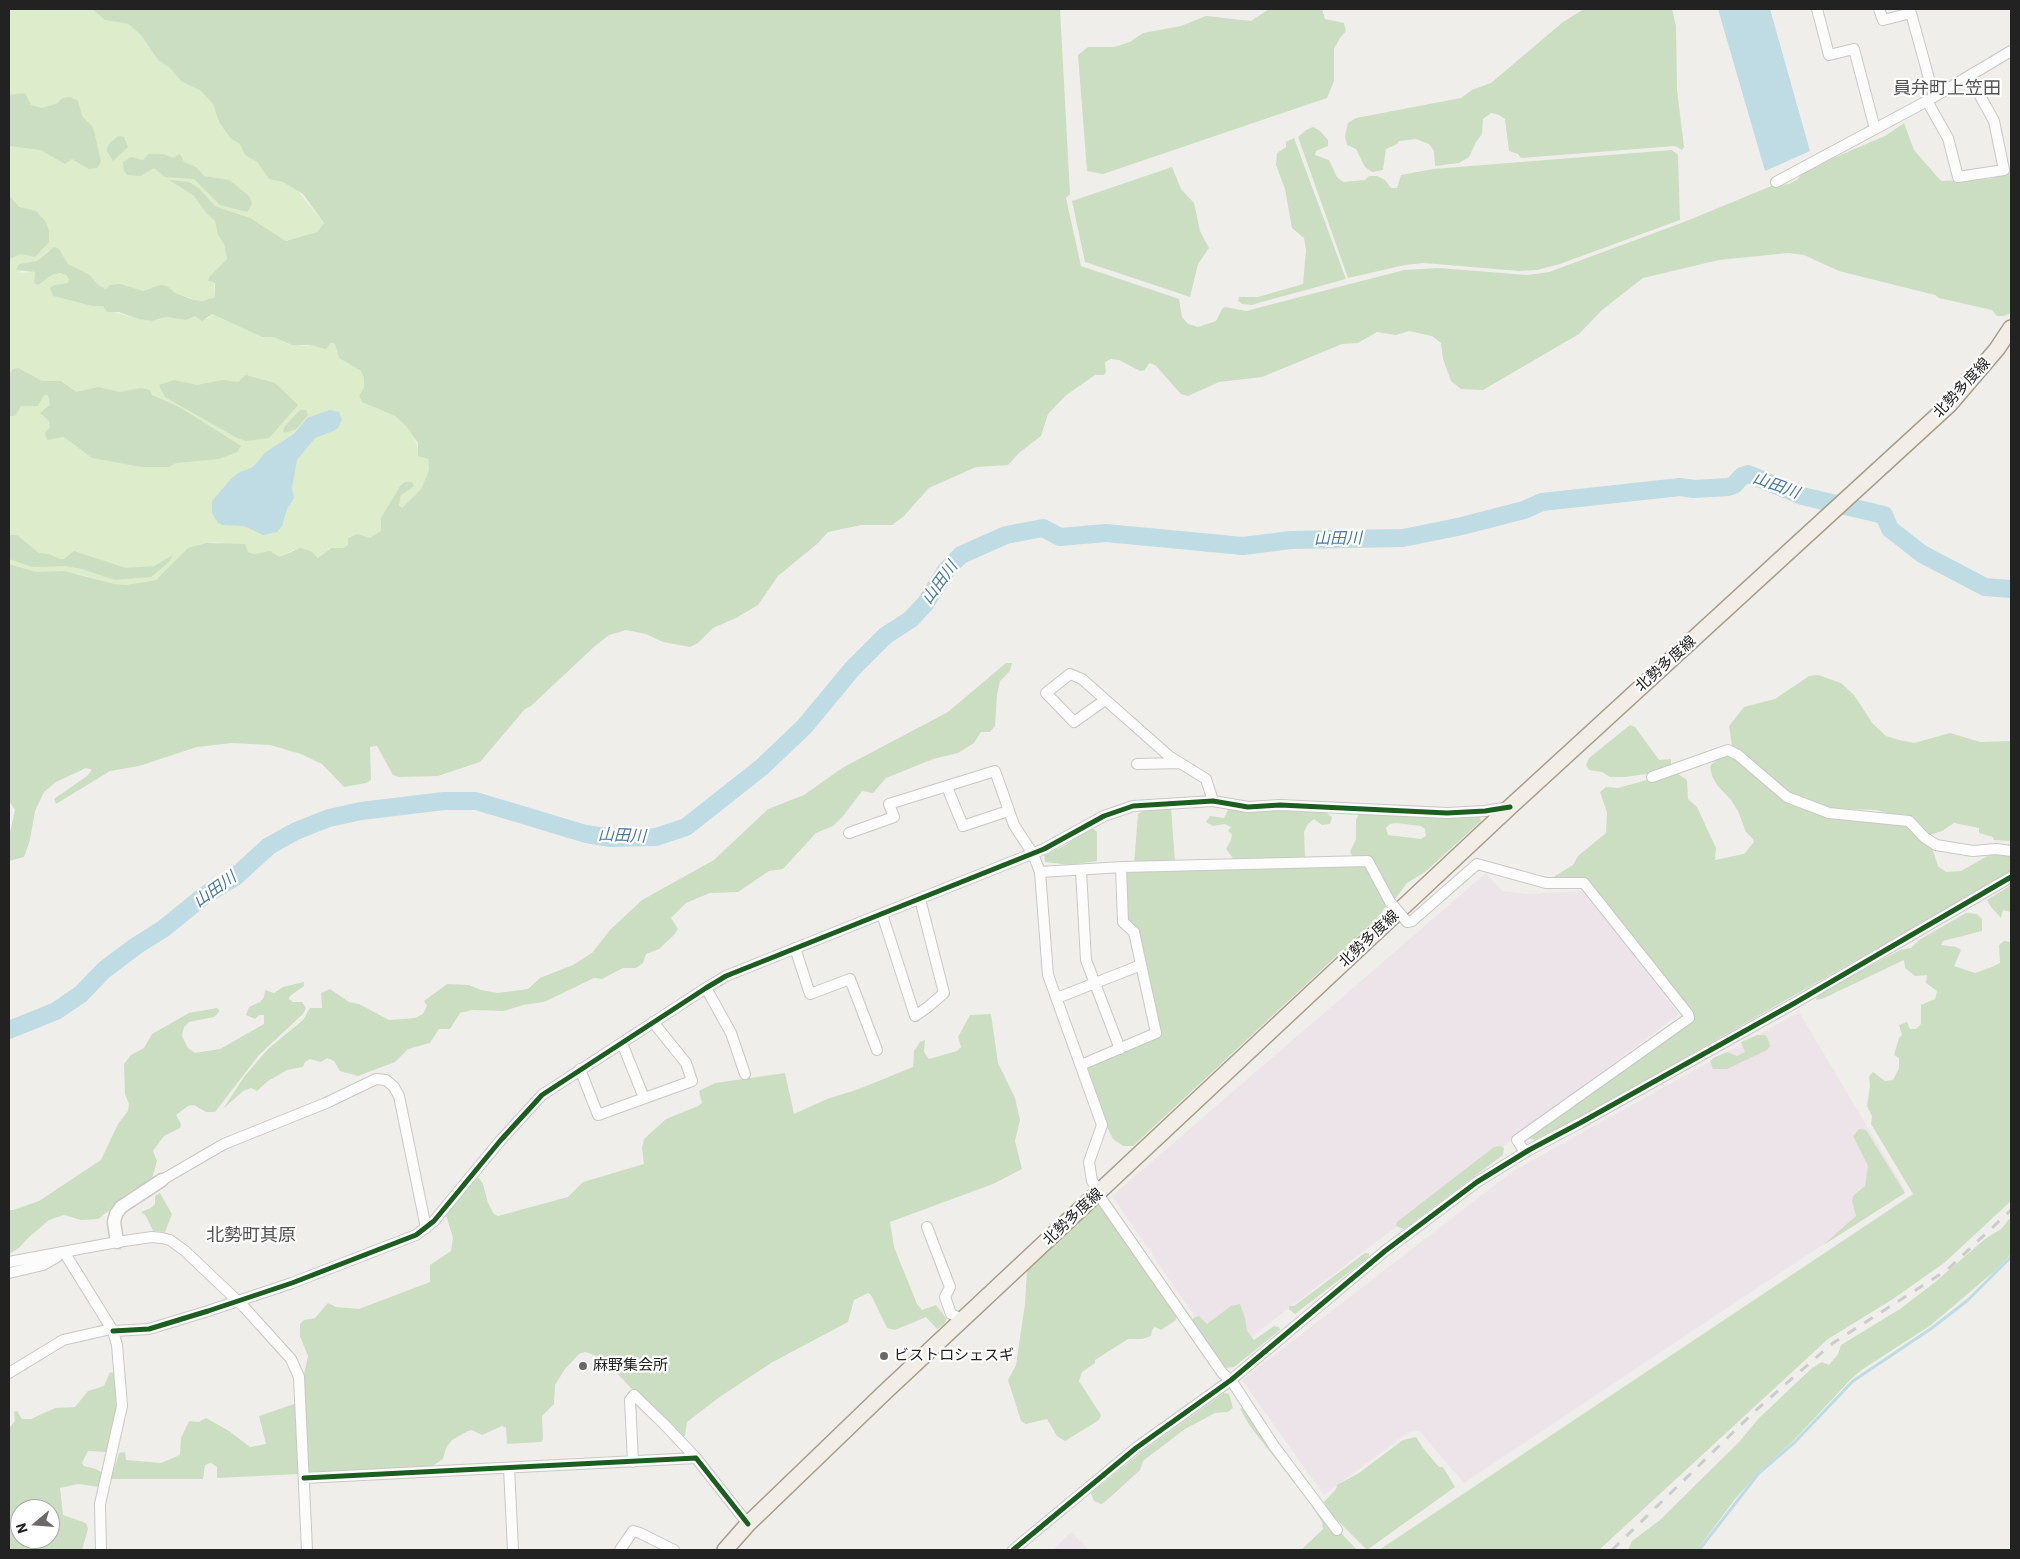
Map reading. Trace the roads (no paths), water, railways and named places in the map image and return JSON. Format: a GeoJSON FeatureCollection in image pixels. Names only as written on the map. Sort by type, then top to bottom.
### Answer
{"type":"FeatureCollection","features":[{"type":"Feature","properties":{"kind":"main road","name":"北勢多度線"},"geometry":{"type":"LineString","coordinates":[[725,1550],[748,1524],[963,1319],[1510,807],[1856,488],[1950,404],[1997,349],[2011,328]]}},
{"type":"Feature","properties":{"kind":"street"},"geometry":{"type":"LineString","coordinates":[[1817,9],[1829,55],[1854,50],[1875,129]]}},
{"type":"Feature","properties":{"kind":"street"},"geometry":{"type":"LineString","coordinates":[[1879,9],[1883,20],[1911,13],[1930,99],[1948,138],[1958,177],[2004,170],[1994,122],[1970,76]]}},
{"type":"Feature","properties":{"kind":"street"},"geometry":{"type":"LineString","coordinates":[[1776,182],[1930,99],[2011,51]]}},
{"type":"Feature","properties":{"kind":"street"},"geometry":{"type":"LineString","coordinates":[[1105,700],[1074,722],[1046,693],[1070,674],[1082,679],[1169,756],[1206,779],[1214,801]]}},
{"type":"Feature","properties":{"kind":"street"},"geometry":{"type":"LineString","coordinates":[[1652,777],[1728,750],[1738,755],[1787,797],[1829,813],[1909,821],[1924,838],[1936,845],[1973,851],[1996,849],[2011,851]]}},
{"type":"Feature","properties":{"kind":"street"},"geometry":{"type":"LineString","coordinates":[[1137,764],[1180,763]]}},
{"type":"Feature","properties":{"kind":"street"},"geometry":{"type":"LineString","coordinates":[[849,833],[894,817],[890,804],[995,771],[1008,811],[1018,834],[1032,854],[1040,872],[1046,965],[1102,1125],[1089,1162],[1092,1181],[1223,1374],[1231,1380],[1274,1446],[1337,1530]]}},
{"type":"Feature","properties":{"kind":"street"},"geometry":{"type":"LineString","coordinates":[[947,787],[963,826],[1008,811]]}},
{"type":"Feature","properties":{"kind":"street"},"geometry":{"type":"LineString","coordinates":[[9,1373],[63,1340],[112,1330],[149,1329],[236,1302],[416,1235],[434,1221],[534,1102],[580,1069],[706,988],[726,976],[794,948],[1032,854],[1099,818],[1133,806],[1214,801],[1248,806],[1280,805],[1447,813],[1485,811],[1510,807]]}},
{"type":"Feature","properties":{"kind":"street"},"geometry":{"type":"LineString","coordinates":[[1040,872],[1368,861],[1390,902],[1407,922],[1412,921],[1477,864],[1546,883],[1584,882],[1688,1014],[1689,1018],[1517,1140],[1525,1152]]}},
{"type":"Feature","properties":{"kind":"street"},"geometry":{"type":"LineString","coordinates":[[1082,1065],[1156,1033],[1134,932],[1124,922],[1121,868]]}},
{"type":"Feature","properties":{"kind":"street"},"geometry":{"type":"LineString","coordinates":[[1082,871],[1086,960],[1120,1049]]}},
{"type":"Feature","properties":{"kind":"street"},"geometry":{"type":"LineString","coordinates":[[1013,1550],[1136,1448],[1231,1380],[1385,1251],[1477,1182],[1525,1152],[1793,1004],[2011,877]]}},
{"type":"Feature","properties":{"kind":"street"},"geometry":{"type":"LineString","coordinates":[[882,914],[915,1016],[944,993],[920,899]]}},
{"type":"Feature","properties":{"kind":"street"},"geometry":{"type":"LineString","coordinates":[[794,948],[810,994],[850,979],[877,1050]]}},
{"type":"Feature","properties":{"kind":"street"},"geometry":{"type":"LineString","coordinates":[[1057,998],[1141,965]]}},
{"type":"Feature","properties":{"kind":"street"},"geometry":{"type":"LineString","coordinates":[[706,988],[731,1033],[745,1074]]}},
{"type":"Feature","properties":{"kind":"street"},"geometry":{"type":"LineString","coordinates":[[580,1069],[598,1115],[692,1081],[686,1063],[653,1022]]}},
{"type":"Feature","properties":{"kind":"street"},"geometry":{"type":"LineString","coordinates":[[622,1043],[644,1098]]}},
{"type":"Feature","properties":{"kind":"street"},"geometry":{"type":"LineString","coordinates":[[117,1242],[114,1222],[116,1214],[122,1207],[162,1180],[224,1144],[326,1103],[376,1079],[386,1080],[394,1086],[399,1096],[426,1228]]}},
{"type":"Feature","properties":{"kind":"street"},"geometry":{"type":"LineString","coordinates":[[927,1227],[950,1287],[945,1297],[951,1314],[963,1319]]}},
{"type":"Feature","properties":{"kind":"street"},"geometry":{"type":"LineString","coordinates":[[9,1262],[152,1237],[170,1240],[185,1251],[291,1359],[299,1377],[307,1550]]}},
{"type":"Feature","properties":{"kind":"street"},"geometry":{"type":"LineString","coordinates":[[9,1273],[43,1265],[64,1252]]}},
{"type":"Feature","properties":{"kind":"street"},"geometry":{"type":"LineString","coordinates":[[64,1252],[112,1330],[118,1354],[122,1406],[116,1441],[100,1504],[101,1550]]}},
{"type":"Feature","properties":{"kind":"street"},"geometry":{"type":"LineString","coordinates":[[633,1462],[630,1400],[634,1395],[659,1418],[696,1458],[748,1524]]}},
{"type":"Feature","properties":{"kind":"street"},"geometry":{"type":"LineString","coordinates":[[304,1478],[696,1458]]}},
{"type":"Feature","properties":{"kind":"street"},"geometry":{"type":"LineString","coordinates":[[509,1468],[513,1550]]}},
{"type":"Feature","properties":{"kind":"street"},"geometry":{"type":"LineString","coordinates":[[620,1550],[632,1532],[640,1533],[674,1550]]}},
{"type":"Feature","properties":{"kind":"water"},"geometry":{"type":"Polygon","coordinates":[[[1718,9],[1770,9],[1810,151],[1765,171],[1718,9]]]}},
{"type":"Feature","properties":{"kind":"water"},"geometry":{"type":"Polygon","coordinates":[[[330,410],[339,412],[342,420],[338,428],[315,438],[297,460],[292,488],[294,498],[287,509],[282,526],[277,532],[263,535],[244,526],[218,523],[212,513],[212,501],[231,479],[238,473],[253,467],[266,452],[294,434],[307,418],[330,410]]]}},
{"type":"Feature","properties":{"kind":"waterway","name":"山田川"},"geometry":{"type":"LineString","coordinates":[[9,1030],[56,1011],[81,994],[104,970],[136,946],[163,929],[205,895],[235,877],[269,846],[296,831],[329,818],[361,811],[444,801],[476,801],[586,834],[611,838],[656,837],[686,827],[762,767],[804,727],[853,668],[885,636],[911,619],[925,604],[947,569],[961,555],[1006,535],[1043,528],[1060,537],[1106,533],[1243,546],[1291,540],[1403,538],[1462,526],[1524,510],[1542,502],[1680,487],[1694,489],[1728,487],[1734,485],[1742,476],[1748,474],[1802,496],[1884,515],[1890,529],[1922,554],[1985,587],[2011,589]]}},
{"type":"Feature","properties":{"kind":"waterway"},"geometry":{"type":"LineString","coordinates":[[1699,1550],[1759,1473],[1795,1442],[1853,1381],[1932,1328],[1968,1300],[2011,1257]]}},
{"type":"Feature","properties":{"kind":"railway"},"geometry":{"type":"LineString","coordinates":[[1612,1550],[1754,1412],[1833,1343],[1947,1270],[2011,1210]]}},
{"type":"Feature","properties":{"kind":"place","name":"ビストロシェスギ"},"geometry":{"type":"Point","coordinates":[884,1356]}},
{"type":"Feature","properties":{"kind":"place","name":"麻野集会所"},"geometry":{"type":"Point","coordinates":[583,1366]}},
{"type":"Feature","properties":{"kind":"district","name":"員弁町上笠田"},"geometry":{"type":"Point","coordinates":[1947,89]}},
{"type":"Feature","properties":{"kind":"district","name":"北勢町其原"},"geometry":{"type":"Point","coordinates":[251,1236]}}]}
